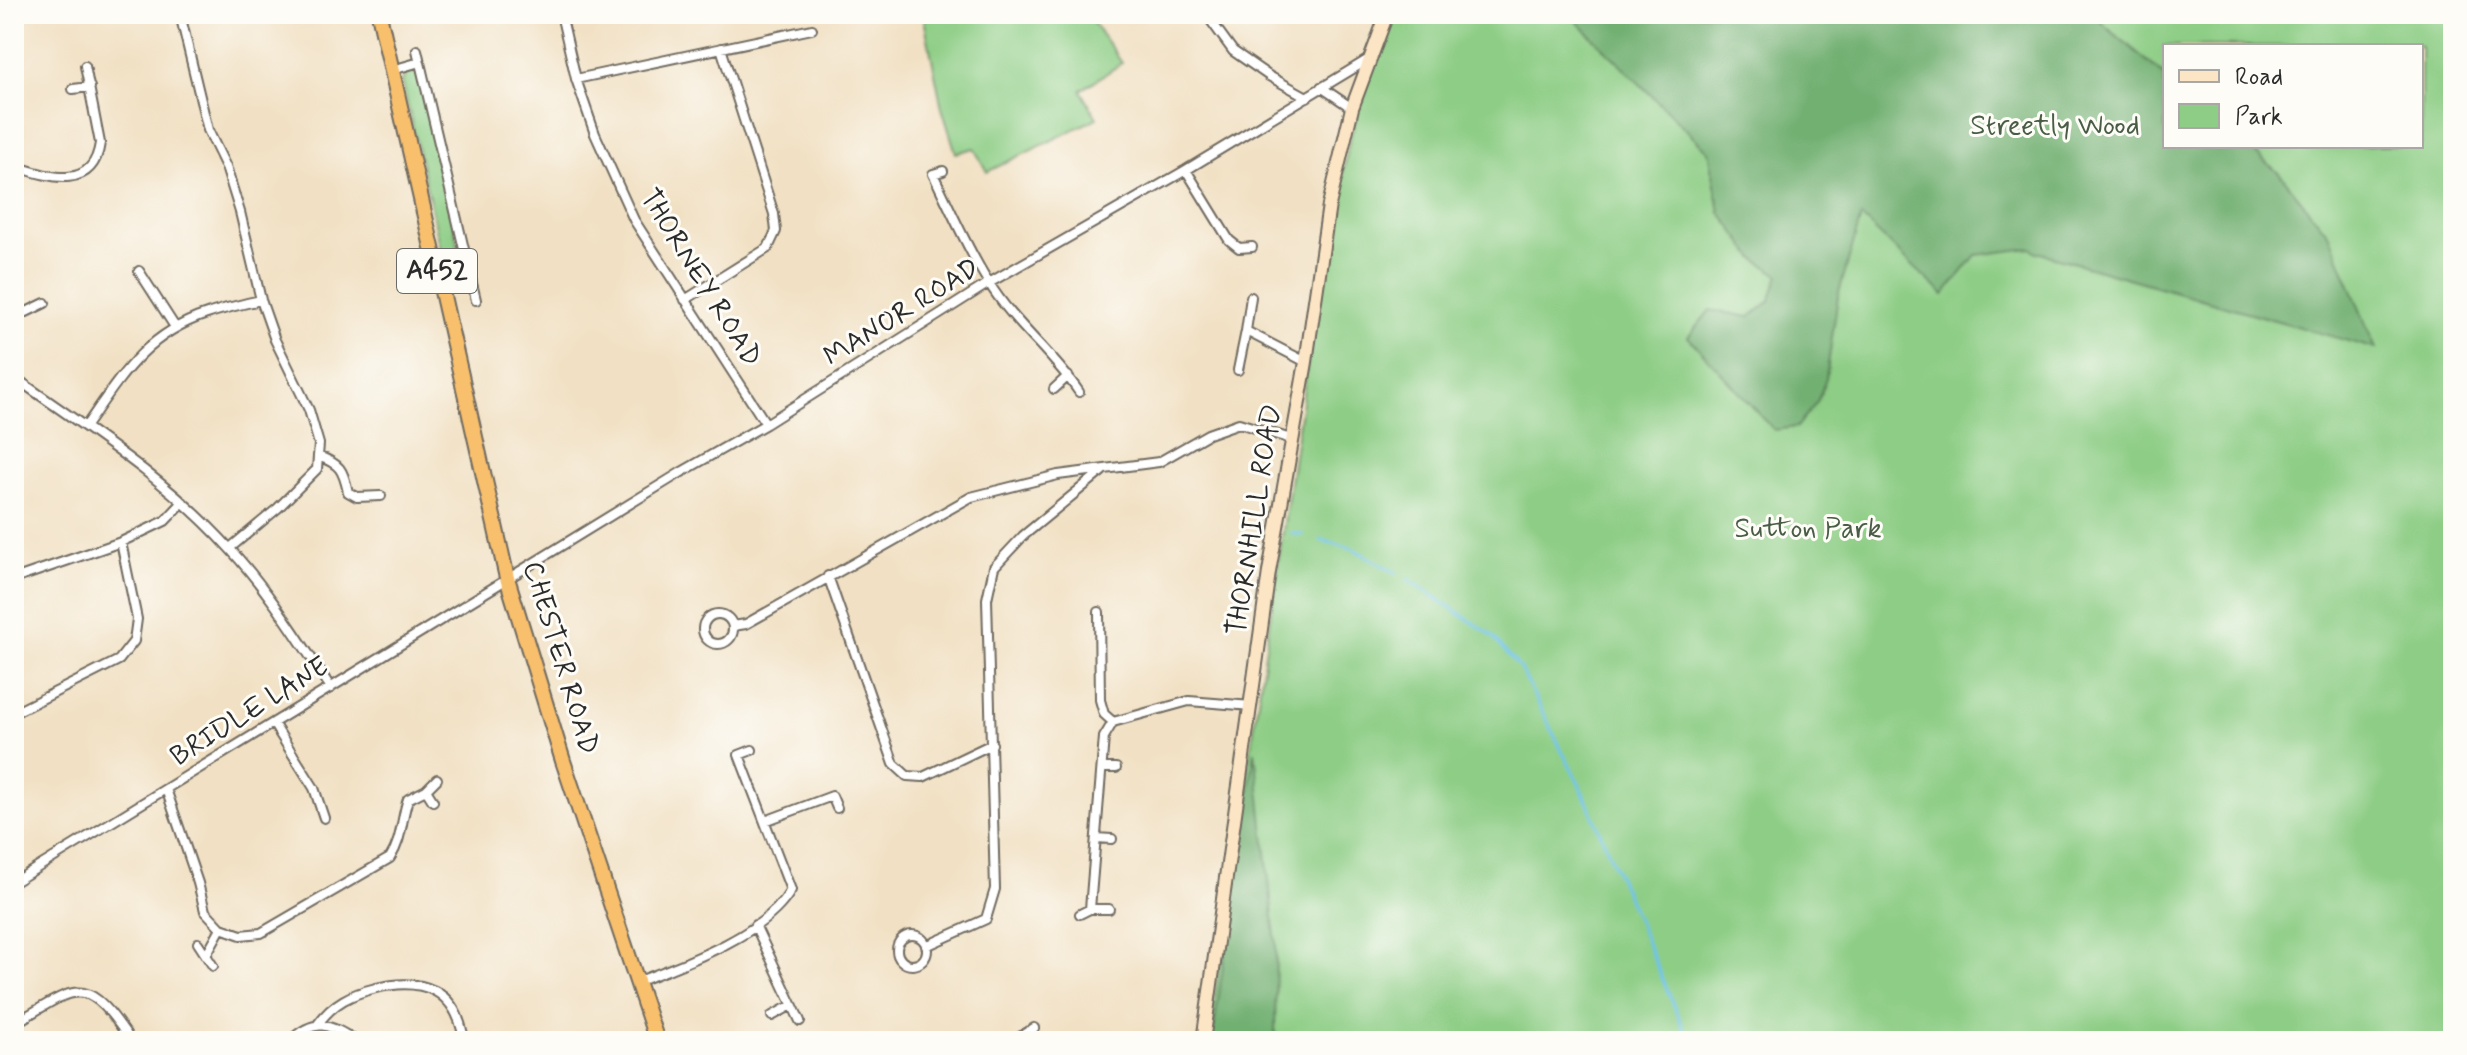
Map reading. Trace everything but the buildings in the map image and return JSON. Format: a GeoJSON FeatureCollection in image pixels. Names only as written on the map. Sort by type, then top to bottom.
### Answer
{"type":"FeatureCollection","features":[{"type":"Feature","properties":{"kind":"highway","name":"CHESTER ROAD"},"geometry":{"type":"LineString","coordinates":[[379,14],[507,578],[563,761],[657,1041]]}},
{"type":"Feature","properties":{"kind":"main road","name":"THORNHILL ROAD"},"geometry":{"type":"LineString","coordinates":[[1203,1041],[1269,572],[1306,362],[1329,205],[1352,108],[1387,14]]}},
{"type":"Feature","properties":{"kind":"street"},"geometry":{"type":"LineString","coordinates":[[180,14],[208,130],[226,167],[261,300],[275,340],[309,410],[319,444],[317,469],[278,508],[230,548]]}},
{"type":"Feature","properties":{"kind":"street","name":"THORNEY ROAD"},"geometry":{"type":"LineString","coordinates":[[561,14],[576,79],[595,134],[634,220],[766,424]]}},
{"type":"Feature","properties":{"kind":"street"},"geometry":{"type":"LineString","coordinates":[[1206,14],[1233,51],[1307,97]]}},
{"type":"Feature","properties":{"kind":"street"},"geometry":{"type":"LineString","coordinates":[[576,79],[812,29]]}},
{"type":"Feature","properties":{"kind":"street"},"geometry":{"type":"LineString","coordinates":[[685,300],[768,248],[776,231],[774,214],[721,48]]}},
{"type":"Feature","properties":{"kind":"street"},"geometry":{"type":"LineString","coordinates":[[417,50],[476,300]]}},
{"type":"Feature","properties":{"kind":"street","name":"MANOR ROAD"},"geometry":{"type":"LineString","coordinates":[[507,578],[766,424],[989,283],[1186,170],[1369,59]]}},
{"type":"Feature","properties":{"kind":"street"},"geometry":{"type":"LineString","coordinates":[[392,70],[420,62]]}},
{"type":"Feature","properties":{"kind":"street"},"geometry":{"type":"LineString","coordinates":[[14,166],[47,176],[73,178],[89,169],[98,156],[100,143],[85,66]]}},
{"type":"Feature","properties":{"kind":"street"},"geometry":{"type":"LineString","coordinates":[[73,89],[90,87]]}},
{"type":"Feature","properties":{"kind":"street"},"geometry":{"type":"LineString","coordinates":[[1321,87],[1352,108]]}},
{"type":"Feature","properties":{"kind":"street"},"geometry":{"type":"LineString","coordinates":[[1186,170],[1229,240],[1239,248],[1252,247]]}},
{"type":"Feature","properties":{"kind":"street"},"geometry":{"type":"LineString","coordinates":[[943,171],[933,174],[989,283],[1025,331],[1079,392]]}},
{"type":"Feature","properties":{"kind":"street"},"geometry":{"type":"LineString","coordinates":[[139,271],[175,327]]}},
{"type":"Feature","properties":{"kind":"street"},"geometry":{"type":"LineString","coordinates":[[439,283],[469,274]]}},
{"type":"Feature","properties":{"kind":"street"},"geometry":{"type":"LineString","coordinates":[[1238,370],[1251,297]]}},
{"type":"Feature","properties":{"kind":"street"},"geometry":{"type":"LineString","coordinates":[[86,426],[130,365],[151,343],[175,327],[208,313],[261,300]]}},
{"type":"Feature","properties":{"kind":"street"},"geometry":{"type":"LineString","coordinates":[[14,318],[45,303]]}},
{"type":"Feature","properties":{"kind":"street"},"geometry":{"type":"LineString","coordinates":[[1246,331],[1306,362]]}},
{"type":"Feature","properties":{"kind":"street"},"geometry":{"type":"LineString","coordinates":[[1054,389],[1068,376]]}},
{"type":"Feature","properties":{"kind":"street"},"geometry":{"type":"LineString","coordinates":[[16,382],[86,426],[183,502],[230,548],[264,589],[331,688]]}},
{"type":"Feature","properties":{"kind":"street"},"geometry":{"type":"LineString","coordinates":[[733,626],[746,624],[971,497],[1058,475],[1159,462],[1208,434],[1239,423],[1291,439]]}},
{"type":"Feature","properties":{"kind":"street"},"geometry":{"type":"LineString","coordinates":[[318,456],[337,463],[348,492],[357,497],[381,496]]}},
{"type":"Feature","properties":{"kind":"street"},"geometry":{"type":"LineString","coordinates":[[926,946],[986,919],[992,906],[995,889],[987,599],[994,567],[1023,536],[1103,470]]}},
{"type":"Feature","properties":{"kind":"street"},"geometry":{"type":"LineString","coordinates":[[14,579],[121,542],[165,521],[183,502]]}},
{"type":"Feature","properties":{"kind":"street"},"geometry":{"type":"LineString","coordinates":[[14,713],[119,660],[134,641],[137,619],[121,542]]}},
{"type":"Feature","properties":{"kind":"street"},"geometry":{"type":"LineString","coordinates":[[828,576],[894,764],[907,776],[923,777],[992,744]]}},
{"type":"Feature","properties":{"kind":"street","name":"BRIDLE LANE"},"geometry":{"type":"LineString","coordinates":[[14,882],[507,578]]}},
{"type":"Feature","properties":{"kind":"street"},"geometry":{"type":"LineString","coordinates":[[1099,612],[1100,700],[1104,714],[1113,722]]}},
{"type":"Feature","properties":{"kind":"street"},"geometry":{"type":"LineString","coordinates":[[1101,646],[1111,646]]}},
{"type":"Feature","properties":{"kind":"street"},"geometry":{"type":"LineString","coordinates":[[1090,909],[1104,737],[1113,722],[1189,701],[1252,706]]}},
{"type":"Feature","properties":{"kind":"street"},"geometry":{"type":"LineString","coordinates":[[273,723],[314,788],[324,818]]}},
{"type":"Feature","properties":{"kind":"street"},"geometry":{"type":"LineString","coordinates":[[639,981],[700,957],[755,925],[783,904],[791,890],[739,755],[752,750]]}},
{"type":"Feature","properties":{"kind":"street"},"geometry":{"type":"LineString","coordinates":[[1102,768],[1116,768]]}},
{"type":"Feature","properties":{"kind":"street"},"geometry":{"type":"LineString","coordinates":[[166,789],[205,911],[221,928],[241,935],[261,933],[390,858],[400,844],[402,815],[408,799],[426,790],[437,779]]}},
{"type":"Feature","properties":{"kind":"street"},"geometry":{"type":"LineString","coordinates":[[426,790],[433,801]]}},
{"type":"Feature","properties":{"kind":"street"},"geometry":{"type":"LineString","coordinates":[[765,821],[832,796],[837,808]]}},
{"type":"Feature","properties":{"kind":"street"},"geometry":{"type":"LineString","coordinates":[[1096,838],[1112,839]]}},
{"type":"Feature","properties":{"kind":"street"},"geometry":{"type":"LineString","coordinates":[[1080,914],[1090,909],[1109,909]]}},
{"type":"Feature","properties":{"kind":"street"},"geometry":{"type":"LineString","coordinates":[[755,925],[800,1021]]}},
{"type":"Feature","properties":{"kind":"street"},"geometry":{"type":"LineString","coordinates":[[206,955],[221,928]]}},
{"type":"Feature","properties":{"kind":"street"},"geometry":{"type":"LineString","coordinates":[[198,943],[213,966]]}},
{"type":"Feature","properties":{"kind":"street"},"geometry":{"type":"LineString","coordinates":[[290,1041],[300,1032],[318,1024],[328,1010],[360,992],[395,984],[420,983],[438,992],[455,1011],[464,1041]]}},
{"type":"Feature","properties":{"kind":"street"},"geometry":{"type":"LineString","coordinates":[[14,1024],[67,993],[79,991],[94,996],[108,1007],[131,1041]]}},
{"type":"Feature","properties":{"kind":"street"},"geometry":{"type":"LineString","coordinates":[[772,1016],[792,1005]]}},
{"type":"Feature","properties":{"kind":"street"},"geometry":{"type":"LineString","coordinates":[[318,1024],[336,1028],[356,1041]]}},
{"type":"Feature","properties":{"kind":"street"},"geometry":{"type":"LineString","coordinates":[[1013,1041],[1023,1038],[1034,1028]]}},
{"type":"Feature","properties":{"kind":"green space"},"geometry":{"type":"Polygon","coordinates":[[[923,14],[1015,14],[1019,21],[1034,14],[1087,14],[1122,63],[1081,90],[1097,118],[987,172],[974,148],[956,153],[942,108],[923,14]]]}},
{"type":"Feature","properties":{"kind":"green space","name":"Sutton Park"},"geometry":{"type":"Polygon","coordinates":[[[1393,14],[2453,14],[2453,1041],[1208,1041],[1309,354],[1349,142],[1376,53],[1393,14]]]}},
{"type":"Feature","properties":{"kind":"green space","name":"Streetly Wood"},"geometry":{"type":"Polygon","coordinates":[[[1569,14],[2091,14],[2163,74],[2163,148],[2249,148],[2279,173],[2330,236],[2376,349],[2031,248],[1976,255],[1944,295],[1861,217],[1838,296],[1826,379],[1817,402],[1797,427],[1774,430],[1688,337],[1710,310],[1750,317],[1770,301],[1779,275],[1755,259],[1720,212],[1709,152],[1569,14]]]}},
{"type":"Feature","properties":{"kind":"green space"},"geometry":{"type":"Polygon","coordinates":[[[407,72],[417,72],[462,261],[460,271],[446,271],[402,81],[407,72]]]}},
{"type":"Feature","properties":{"kind":"green space"},"geometry":{"type":"Polygon","coordinates":[[[1255,751],[1276,945],[1275,1041],[1212,1041],[1255,751]]]}},
{"type":"Feature","properties":{"kind":"waterway"},"geometry":{"type":"LineString","coordinates":[[1292,533],[1303,535]]}},
{"type":"Feature","properties":{"kind":"waterway"},"geometry":{"type":"LineString","coordinates":[[1321,540],[1352,548],[1396,573]]}},
{"type":"Feature","properties":{"kind":"waterway"},"geometry":{"type":"LineString","coordinates":[[1408,579],[1490,634],[1520,668],[1582,790],[1689,1041]]}},
{"type":"Feature","properties":{"kind":"waterway"},"geometry":{"type":"LineString","coordinates":[[2446,1041],[2453,1015]]}}]}
